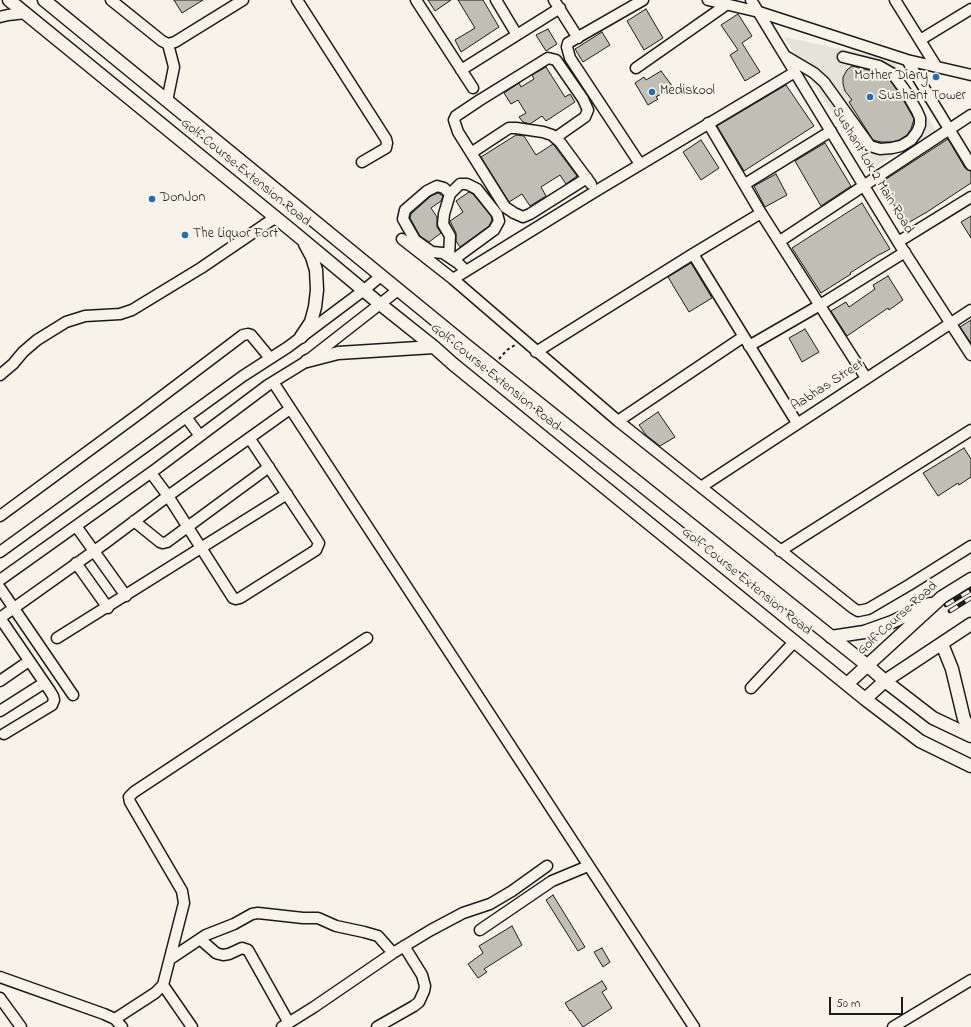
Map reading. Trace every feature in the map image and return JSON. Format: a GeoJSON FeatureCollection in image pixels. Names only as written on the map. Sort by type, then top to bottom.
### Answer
{"type":"FeatureCollection","features":[{"type":"Feature","properties":{"kind":"main road","name":"Golf Course Extension Road"},"geometry":{"type":"LineString","coordinates":[[10,0],[276,217],[459,369],[865,699],[920,741],[971,766]]}},
{"type":"Feature","properties":{"kind":"main road","name":"Golf Course Extension Road"},"geometry":{"type":"LineString","coordinates":[[44,0],[398,290],[885,681],[933,718],[971,736]]}},
{"type":"Feature","properties":{"kind":"main road"},"geometry":{"type":"LineString","coordinates":[[301,337],[311,322],[317,290],[316,270],[312,257],[303,240]]}},
{"type":"Feature","properties":{"kind":"main road"},"geometry":{"type":"LineString","coordinates":[[307,361],[338,353],[434,347]]}},
{"type":"Feature","properties":{"kind":"main road","name":"Golf Course Road"},"geometry":{"type":"LineString","coordinates":[[847,684],[942,597],[971,579]]}},
{"type":"Feature","properties":{"kind":"main road"},"geometry":{"type":"LineString","coordinates":[[831,637],[864,632],[885,625],[942,597]]}},
{"type":"Feature","properties":{"kind":"main road"},"geometry":{"type":"LineString","coordinates":[[865,699],[885,681],[971,624]]}},
{"type":"Feature","properties":{"kind":"main road"},"geometry":{"type":"LineString","coordinates":[[942,644],[952,669],[964,719],[971,732]]}},
{"type":"Feature","properties":{"kind":"street"},"geometry":{"type":"LineString","coordinates":[[111,0],[162,41],[168,44],[175,42],[243,0]]}},
{"type":"Feature","properties":{"kind":"street"},"geometry":{"type":"LineString","coordinates":[[297,0],[386,139],[388,144],[386,148],[362,162]]}},
{"type":"Feature","properties":{"kind":"street"},"geometry":{"type":"LineString","coordinates":[[416,0],[473,88]]}},
{"type":"Feature","properties":{"kind":"street"},"geometry":{"type":"LineString","coordinates":[[496,0],[518,35]]}},
{"type":"Feature","properties":{"kind":"street"},"geometry":{"type":"LineString","coordinates":[[640,164],[570,58],[567,47],[568,43],[643,0]]}},
{"type":"Feature","properties":{"kind":"street"},"geometry":{"type":"LineString","coordinates":[[708,0],[758,12],[907,60],[936,66],[971,76]]}},
{"type":"Feature","properties":{"kind":"street","name":"Sushant Lok 2 Main Road"},"geometry":{"type":"LineString","coordinates":[[750,0],[898,242],[971,356]]}},
{"type":"Feature","properties":{"kind":"street"},"geometry":{"type":"LineString","coordinates":[[895,0],[936,66]]}},
{"type":"Feature","properties":{"kind":"street"},"geometry":{"type":"LineString","coordinates":[[461,70],[518,35],[557,4],[578,38]]}},
{"type":"Feature","properties":{"kind":"street"},"geometry":{"type":"LineString","coordinates":[[636,68],[726,5]]}},
{"type":"Feature","properties":{"kind":"street"},"geometry":{"type":"LineString","coordinates":[[920,40],[971,9]]}},
{"type":"Feature","properties":{"kind":"street"},"geometry":{"type":"LineString","coordinates":[[0,18],[8,15],[26,13]]}},
{"type":"Feature","properties":{"kind":"street"},"geometry":{"type":"LineString","coordinates":[[167,101],[174,67],[168,44]]}},
{"type":"Feature","properties":{"kind":"street"},"geometry":{"type":"LineString","coordinates":[[784,54],[814,73],[824,82],[870,146],[880,149],[892,148],[901,146],[911,140],[920,125],[920,118],[906,92],[893,74],[879,66],[843,57]]}},
{"type":"Feature","properties":{"kind":"street"},"geometry":{"type":"LineString","coordinates":[[555,138],[585,117],[588,110],[583,99],[556,60],[548,58],[456,116],[454,120],[454,124],[471,153],[505,206],[514,213],[524,217],[587,178]]}},
{"type":"Feature","properties":{"kind":"street"},"geometry":{"type":"LineString","coordinates":[[907,60],[971,165]]}},
{"type":"Feature","properties":{"kind":"street"},"geometry":{"type":"LineString","coordinates":[[453,280],[640,164],[795,72]]}},
{"type":"Feature","properties":{"kind":"street"},"geometry":{"type":"LineString","coordinates":[[780,241],[971,115]]}},
{"type":"Feature","properties":{"kind":"street"},"geometry":{"type":"LineString","coordinates":[[708,123],[761,212],[866,378]]}},
{"type":"Feature","properties":{"kind":"street"},"geometry":{"type":"LineString","coordinates":[[471,153],[508,128],[538,131],[552,135],[560,142],[596,191]]}},
{"type":"Feature","properties":{"kind":"street"},"geometry":{"type":"LineString","coordinates":[[744,184],[831,131]]}},
{"type":"Feature","properties":{"kind":"street"},"geometry":{"type":"LineString","coordinates":[[460,184],[467,184],[477,189],[497,214],[500,221],[494,230],[451,258],[450,236],[443,224],[444,214],[450,194],[460,184]]}},
{"type":"Feature","properties":{"kind":"street"},"geometry":{"type":"LineString","coordinates":[[450,194],[444,188],[437,186],[427,190],[405,210],[403,219],[415,240],[432,252],[443,254],[451,258],[466,271]]}},
{"type":"Feature","properties":{"kind":"street"},"geometry":{"type":"LineString","coordinates":[[898,242],[971,197]]}},
{"type":"Feature","properties":{"kind":"street"},"geometry":{"type":"LineString","coordinates":[[536,352],[761,212]]}},
{"type":"Feature","properties":{"kind":"street"},"geometry":{"type":"LineString","coordinates":[[0,375],[31,345],[61,325],[73,319],[85,316],[120,314],[132,310],[201,268],[276,217]]}},
{"type":"Feature","properties":{"kind":"street"},"geometry":{"type":"LineString","coordinates":[[402,239],[453,280],[618,421],[853,608],[862,611],[909,585],[971,546]]}},
{"type":"Feature","properties":{"kind":"street"},"geometry":{"type":"LineString","coordinates":[[749,346],[820,305],[905,252]]}},
{"type":"Feature","properties":{"kind":"street"},"geometry":{"type":"LineString","coordinates":[[693,254],[797,423]]}},
{"type":"Feature","properties":{"kind":"street"},"geometry":{"type":"LineString","coordinates":[[0,552],[243,376],[301,337],[381,276]]}},
{"type":"Feature","properties":{"kind":"street"},"geometry":{"type":"LineString","coordinates":[[0,580],[151,473],[273,382],[307,361],[398,290]]}},
{"type":"Feature","properties":{"kind":"street","name":"Aabhas Street"},"geometry":{"type":"LineString","coordinates":[[701,487],[971,310]]}},
{"type":"Feature","properties":{"kind":"street"},"geometry":{"type":"LineString","coordinates":[[0,516],[140,414],[243,335],[251,335],[270,358]]}},
{"type":"Feature","properties":{"kind":"street"},"geometry":{"type":"LineString","coordinates":[[618,421],[743,337]]}},
{"type":"Feature","properties":{"kind":"street"},"geometry":{"type":"LineString","coordinates":[[273,382],[694,1027]]}},
{"type":"Feature","properties":{"kind":"street"},"geometry":{"type":"LineString","coordinates":[[4,734],[52,705],[54,700],[53,696],[0,618],[290,409]]}},
{"type":"Feature","properties":{"kind":"street"},"geometry":{"type":"LineString","coordinates":[[186,417],[200,436]]}},
{"type":"Feature","properties":{"kind":"street"},"geometry":{"type":"LineString","coordinates":[[780,551],[971,430]]}},
{"type":"Feature","properties":{"kind":"street"},"geometry":{"type":"LineString","coordinates":[[151,473],[188,526],[233,598],[240,598],[316,550],[319,543],[250,439]]}},
{"type":"Feature","properties":{"kind":"street"},"geometry":{"type":"LineString","coordinates":[[134,521],[163,543],[269,467]]}},
{"type":"Feature","properties":{"kind":"street"},"geometry":{"type":"LineString","coordinates":[[57,638],[108,608],[287,494]]}},
{"type":"Feature","properties":{"kind":"street"},"geometry":{"type":"LineString","coordinates":[[76,526],[126,596]]}},
{"type":"Feature","properties":{"kind":"street"},"geometry":{"type":"LineString","coordinates":[[76,563],[108,608]]}},
{"type":"Feature","properties":{"kind":"street"},"geometry":{"type":"LineString","coordinates":[[0,588],[74,695]]}},
{"type":"Feature","properties":{"kind":"street"},"geometry":{"type":"LineString","coordinates":[[0,978],[119,1023],[155,993],[163,985],[184,903],[182,891],[130,802],[129,797],[134,792],[367,638]]}},
{"type":"Feature","properties":{"kind":"street"},"geometry":{"type":"LineString","coordinates":[[752,688],[795,641]]}},
{"type":"Feature","properties":{"kind":"street"},"geometry":{"type":"LineString","coordinates":[[0,681],[29,661]]}},
{"type":"Feature","properties":{"kind":"street"},"geometry":{"type":"LineString","coordinates":[[0,711],[44,683]]}},
{"type":"Feature","properties":{"kind":"street"},"geometry":{"type":"LineString","coordinates":[[200,939],[216,953],[223,955],[242,948],[248,950],[286,1025],[404,946],[457,916],[490,904],[512,891],[547,866]]}},
{"type":"Feature","properties":{"kind":"street"},"geometry":{"type":"LineString","coordinates":[[480,930],[552,881],[588,866]]}},
{"type":"Feature","properties":{"kind":"street"},"geometry":{"type":"LineString","coordinates":[[170,959],[212,932],[234,924],[252,914],[258,913],[318,918],[336,926],[378,936],[393,953]]}},
{"type":"Feature","properties":{"kind":"street"},"geometry":{"type":"LineString","coordinates":[[176,934],[189,946]]}},
{"type":"Feature","properties":{"kind":"street"},"geometry":{"type":"LineString","coordinates":[[377,1027],[414,1006],[419,1002],[424,991],[425,980],[404,946]]}},
{"type":"Feature","properties":{"kind":"street"},"geometry":{"type":"LineString","coordinates":[[893,1027],[971,980]]}},
{"type":"Feature","properties":{"kind":"street"},"geometry":{"type":"LineString","coordinates":[[163,985],[192,1027]]}},
{"type":"Feature","properties":{"kind":"street"},"geometry":{"type":"LineString","coordinates":[[0,998],[20,1027]]}},
{"type":"Feature","properties":{"kind":"path"},"geometry":{"type":"LineString","coordinates":[[492,366],[507,350],[523,341]]}},
{"type":"Feature","properties":{"kind":"shaded area"},"geometry":{"type":"Polygon","coordinates":[[[784,37],[893,60],[936,131],[869,170],[784,37]]]}},
{"type":"Feature","properties":{"kind":"building"},"geometry":{"type":"Polygon","coordinates":[[[174,0],[203,0],[182,13],[174,0]]]}},
{"type":"Feature","properties":{"kind":"building"},"geometry":{"type":"Polygon","coordinates":[[[428,0],[451,0],[435,11],[428,0]]]}},
{"type":"Feature","properties":{"kind":"building"},"geometry":{"type":"Polygon","coordinates":[[[458,0],[483,0],[499,27],[461,52],[455,40],[475,28],[458,0]]]}},
{"type":"Feature","properties":{"kind":"building"},"geometry":{"type":"Polygon","coordinates":[[[646,9],[663,38],[644,50],[627,21],[646,9]]]}},
{"type":"Feature","properties":{"kind":"building"},"geometry":{"type":"Polygon","coordinates":[[[738,14],[752,36],[742,43],[760,72],[745,81],[730,55],[738,50],[721,25],[738,14]]]}},
{"type":"Feature","properties":{"kind":"building"},"geometry":{"type":"Polygon","coordinates":[[[548,29],[557,44],[546,51],[536,35],[548,29]]]}},
{"type":"Feature","properties":{"kind":"building"},"geometry":{"type":"Polygon","coordinates":[[[602,32],[610,45],[583,62],[575,49],[602,32]]]}},
{"type":"Feature","properties":{"kind":"building"},"geometry":{"type":"Polygon","coordinates":[[[852,66],[877,72],[889,79],[914,119],[911,129],[907,135],[899,140],[891,142],[873,140],[849,102],[852,100],[845,91],[843,84],[843,77],[847,70],[852,66]]]}},
{"type":"Feature","properties":{"kind":"building"},"geometry":{"type":"Polygon","coordinates":[[[546,67],[565,97],[570,94],[575,102],[546,121],[542,116],[530,124],[523,122],[519,117],[526,113],[518,100],[511,104],[504,93],[519,83],[521,87],[534,79],[532,75],[546,67]]]}},
{"type":"Feature","properties":{"kind":"building","name":"Mediskool"},"geometry":{"type":"Polygon","coordinates":[[[661,71],[673,87],[656,97],[658,99],[648,105],[635,83],[644,77],[646,80],[661,71]]]}},
{"type":"Feature","properties":{"kind":"building"},"geometry":{"type":"Polygon","coordinates":[[[786,85],[814,126],[744,171],[717,126],[786,85]]]}},
{"type":"Feature","properties":{"kind":"building"},"geometry":{"type":"Polygon","coordinates":[[[516,135],[524,136],[536,155],[553,144],[577,176],[566,184],[560,175],[541,187],[546,196],[530,206],[522,194],[509,202],[481,157],[516,135]]]}},
{"type":"Feature","properties":{"kind":"building"},"geometry":{"type":"Polygon","coordinates":[[[948,139],[965,168],[971,171],[971,183],[906,224],[880,183],[948,139]]]}},
{"type":"Feature","properties":{"kind":"building"},"geometry":{"type":"Polygon","coordinates":[[[701,140],[719,168],[701,180],[683,152],[701,140]]]}},
{"type":"Feature","properties":{"kind":"building"},"geometry":{"type":"Polygon","coordinates":[[[825,143],[851,186],[821,206],[795,161],[825,143]]]}},
{"type":"Feature","properties":{"kind":"building"},"geometry":{"type":"Polygon","coordinates":[[[776,174],[787,195],[765,207],[754,186],[776,174]]]}},
{"type":"Feature","properties":{"kind":"building"},"geometry":{"type":"Polygon","coordinates":[[[469,192],[473,194],[491,216],[492,220],[489,226],[460,247],[456,241],[456,233],[450,221],[463,212],[456,201],[469,192]]]}},
{"type":"Feature","properties":{"kind":"building"},"geometry":{"type":"Polygon","coordinates":[[[438,193],[443,196],[441,201],[431,208],[437,217],[437,227],[441,233],[429,242],[420,236],[410,218],[411,214],[431,196],[438,193]]]}},
{"type":"Feature","properties":{"kind":"building"},"geometry":{"type":"Polygon","coordinates":[[[862,203],[890,249],[850,273],[851,274],[821,293],[792,248],[862,203]]]}},
{"type":"Feature","properties":{"kind":"building"},"geometry":{"type":"Polygon","coordinates":[[[971,216],[971,238],[961,222],[971,216]]]}},
{"type":"Feature","properties":{"kind":"building"},"geometry":{"type":"Polygon","coordinates":[[[691,263],[712,298],[689,312],[668,277],[691,263]]]}},
{"type":"Feature","properties":{"kind":"building"},"geometry":{"type":"Polygon","coordinates":[[[888,276],[903,300],[889,310],[888,308],[847,336],[831,311],[846,302],[849,307],[875,289],[873,285],[888,276]]]}},
{"type":"Feature","properties":{"kind":"building"},"geometry":{"type":"Polygon","coordinates":[[[971,320],[971,343],[960,327],[971,320]]]}},
{"type":"Feature","properties":{"kind":"building"},"geometry":{"type":"Polygon","coordinates":[[[805,329],[819,352],[802,362],[789,338],[805,329]]]}},
{"type":"Feature","properties":{"kind":"building"},"geometry":{"type":"Polygon","coordinates":[[[658,412],[675,437],[660,446],[646,435],[639,425],[658,412]]]}},
{"type":"Feature","properties":{"kind":"building"},"geometry":{"type":"Polygon","coordinates":[[[964,448],[971,459],[971,477],[959,485],[958,483],[938,496],[923,473],[964,448]]]}},
{"type":"Feature","properties":{"kind":"building"},"geometry":{"type":"Polygon","coordinates":[[[553,895],[585,947],[578,951],[546,900],[553,895]]]}},
{"type":"Feature","properties":{"kind":"building"},"geometry":{"type":"Polygon","coordinates":[[[512,926],[522,945],[484,969],[487,972],[478,978],[468,964],[483,953],[479,946],[512,926]]]}},
{"type":"Feature","properties":{"kind":"building"},"geometry":{"type":"Polygon","coordinates":[[[602,948],[610,962],[603,967],[594,952],[602,948]]]}},
{"type":"Feature","properties":{"kind":"building"},"geometry":{"type":"Polygon","coordinates":[[[602,981],[607,989],[602,992],[612,1008],[583,1027],[565,1003],[602,981]]]}},
{"type":"Feature","properties":{"kind":"railway"},"geometry":{"type":"LineString","coordinates":[[946,605],[971,590]]}},
{"type":"Feature","properties":{"kind":"railway"},"geometry":{"type":"LineString","coordinates":[[950,611],[971,598]]}},
{"type":"Feature","properties":{"kind":"place","name":"Mother Diary"},"geometry":{"type":"Point","coordinates":[936,77]}},
{"type":"Feature","properties":{"kind":"place","name":"Mediskool"},"geometry":{"type":"Point","coordinates":[652,92]}},
{"type":"Feature","properties":{"kind":"place","name":"Sushant Tower"},"geometry":{"type":"Point","coordinates":[870,97]}},
{"type":"Feature","properties":{"kind":"place","name":"DonJon"},"geometry":{"type":"Point","coordinates":[152,199]}},
{"type":"Feature","properties":{"kind":"place","name":"The Liquor Fort"},"geometry":{"type":"Point","coordinates":[185,235]}}]}
